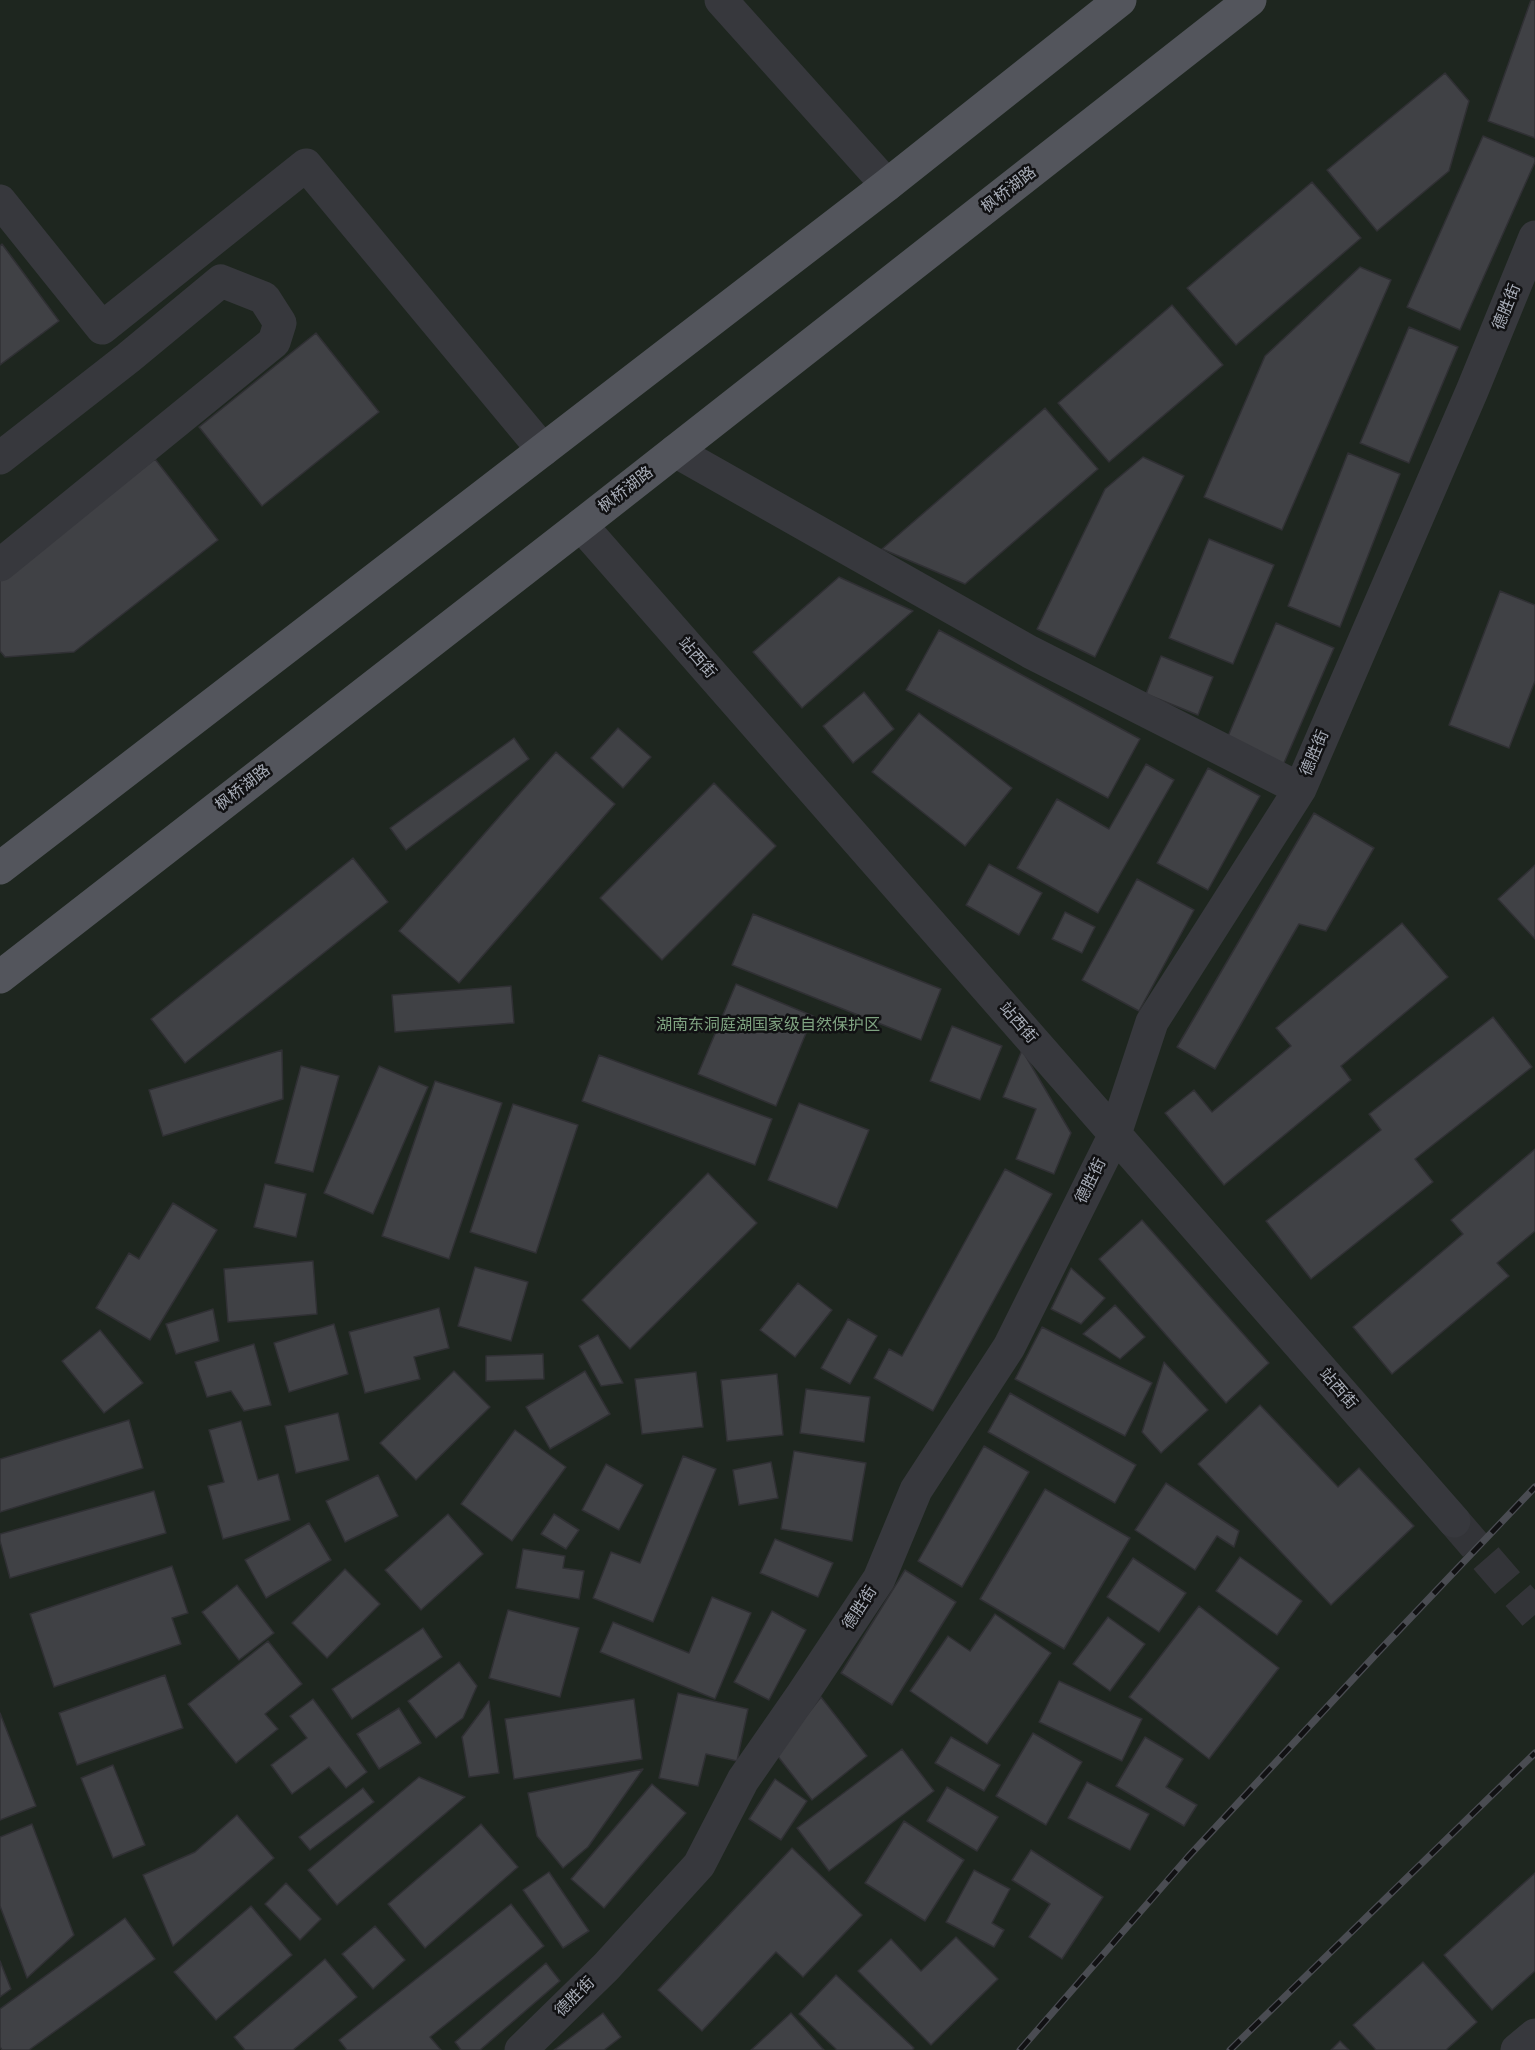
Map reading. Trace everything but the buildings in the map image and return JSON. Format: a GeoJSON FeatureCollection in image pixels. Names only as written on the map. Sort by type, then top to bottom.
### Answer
{"type":"FeatureCollection","features":[{"type":"Feature","properties":{"kind":"main road"},"geometry":{"type":"LineString","coordinates":[[0,868],[888,185],[1120,0]]}},
{"type":"Feature","properties":{"kind":"main road","name":"枫桥湖路"},"geometry":{"type":"LineString","coordinates":[[0,977],[1250,0]]}},
{"type":"Feature","properties":{"kind":"street"},"geometry":{"type":"LineString","coordinates":[[721,0],[888,185]]}},
{"type":"Feature","properties":{"kind":"street"},"geometry":{"type":"LineString","coordinates":[[102,328],[306,165],[543,450]]}},
{"type":"Feature","properties":{"kind":"street"},"geometry":{"type":"LineString","coordinates":[[0,202],[128,358]]}},
{"type":"Feature","properties":{"kind":"street","name":"德胜街"},"geometry":{"type":"LineString","coordinates":[[521,2050],[606,1967],[699,1865],[743,1780],[879,1579],[916,1490],[1009,1347],[1115,1134],[1152,1022],[1300,789],[1472,392],[1535,237]]}},
{"type":"Feature","properties":{"kind":"street"},"geometry":{"type":"LineString","coordinates":[[0,458],[128,358],[221,281],[264,298],[280,323],[274,342],[0,565]]}},
{"type":"Feature","properties":{"kind":"street"},"geometry":{"type":"LineString","coordinates":[[675,451],[1029,652],[1300,789]]}},
{"type":"Feature","properties":{"kind":"street","name":"站西街"},"geometry":{"type":"LineString","coordinates":[[581,525],[1454,1521]]}},
{"type":"Feature","properties":{"kind":"street"},"geometry":{"type":"LineString","coordinates":[[1517,2050],[1535,2035]]}},
{"type":"Feature","properties":{"kind":"green space","name":"湖南东洞庭湖国家级自然保护区"},"geometry":{"type":"Polygon","coordinates":[[[0,0],[1535,0],[1535,2050],[0,2050],[0,0]]]}},
{"type":"Feature","properties":{"kind":"tunnel"},"geometry":{"type":"LineString","coordinates":[[1454,1521],[1535,1615]]}},
{"type":"Feature","properties":{"kind":"railway"},"geometry":{"type":"LineString","coordinates":[[1020,2050],[1188,1857],[1535,1487]]}},
{"type":"Feature","properties":{"kind":"railway"},"geometry":{"type":"LineString","coordinates":[[1230,2050],[1535,1753]]}}]}
